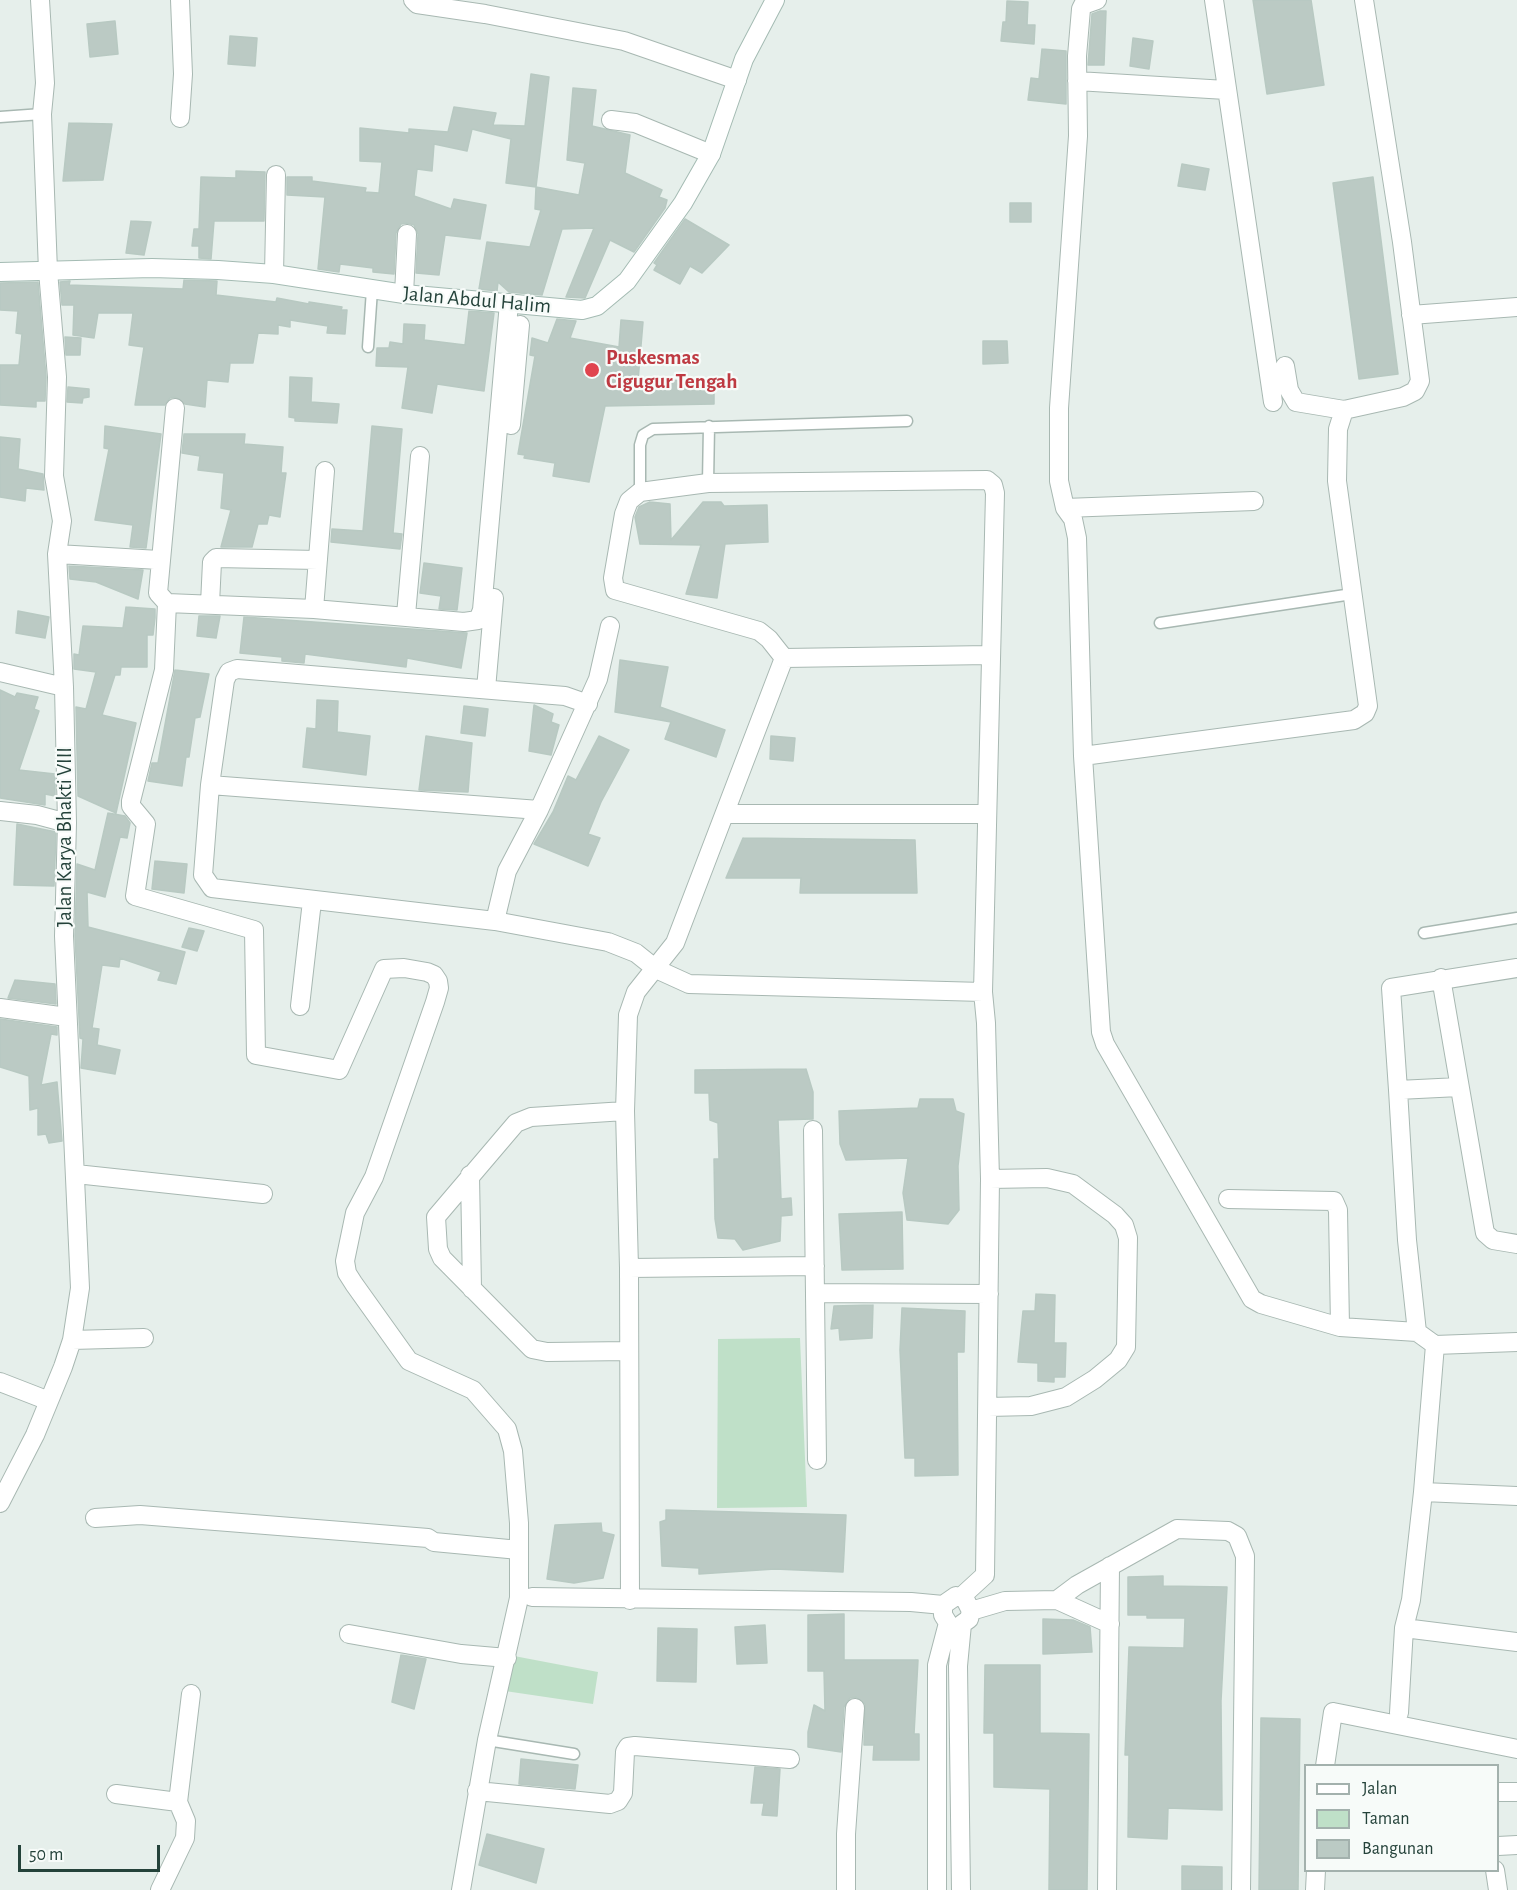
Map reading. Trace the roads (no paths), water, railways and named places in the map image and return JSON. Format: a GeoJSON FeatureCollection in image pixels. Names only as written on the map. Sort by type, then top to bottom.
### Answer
{"type":"FeatureCollection","features":[{"type":"Feature","properties":{"kind":"street","name":"Jalan Karya Bhakti VIII"},"geometry":{"type":"LineString","coordinates":[[0,1503],[49,1401],[72,1340],[80,1288],[64,936],[67,823],[64,687],[57,554],[62,521],[54,476],[57,377],[48,271],[42,114],[45,83],[40,0]]}},
{"type":"Feature","properties":{"kind":"street"},"geometry":{"type":"LineString","coordinates":[[180,0],[183,74],[180,118]]}},
{"type":"Feature","properties":{"kind":"street"},"geometry":{"type":"LineString","coordinates":[[413,0],[417,4],[485,14],[624,41],[736,80]]}},
{"type":"Feature","properties":{"kind":"street","name":"Jalan Abdul Halim"},"geometry":{"type":"LineString","coordinates":[[0,272],[163,268],[274,274],[404,294],[582,310],[597,306],[627,281],[657,241],[711,154],[744,59],[774,0]]}},
{"type":"Feature","properties":{"kind":"street"},"geometry":{"type":"LineString","coordinates":[[1097,0],[1083,4],[1081,9],[1077,81],[1078,136],[1059,408],[1059,481],[1065,508],[1073,519],[1077,538],[1083,756],[1101,1032],[1105,1044],[1252,1299],[1261,1304],[1340,1327],[1417,1332],[1436,1345],[1517,1342]]}},
{"type":"Feature","properties":{"kind":"street"},"geometry":{"type":"LineString","coordinates":[[1214,0],[1273,402]]}},
{"type":"Feature","properties":{"kind":"street"},"geometry":{"type":"LineString","coordinates":[[1284,366],[1289,390],[1296,402],[1344,410],[1403,397],[1415,391],[1420,381],[1402,242],[1364,0]]}},
{"type":"Feature","properties":{"kind":"street"},"geometry":{"type":"LineString","coordinates":[[1077,81],[1226,90]]}},
{"type":"Feature","properties":{"kind":"street"},"geometry":{"type":"LineString","coordinates":[[611,120],[635,123],[711,154]]}},
{"type":"Feature","properties":{"kind":"street"},"geometry":{"type":"LineString","coordinates":[[274,274],[276,175]]}},
{"type":"Feature","properties":{"kind":"street"},"geometry":{"type":"LineString","coordinates":[[404,294],[407,234]]}},
{"type":"Feature","properties":{"kind":"street"},"geometry":{"type":"LineString","coordinates":[[167,603],[314,609],[406,615],[464,622],[478,620],[481,616],[509,303]]}},
{"type":"Feature","properties":{"kind":"street"},"geometry":{"type":"LineString","coordinates":[[1412,315],[1517,307]]}},
{"type":"Feature","properties":{"kind":"street"},"geometry":{"type":"LineString","coordinates":[[486,689],[520,325]]}},
{"type":"Feature","properties":{"kind":"street"},"geometry":{"type":"LineString","coordinates":[[175,408],[159,560],[158,593],[167,603],[164,670],[131,801],[132,806],[146,824],[135,896],[254,930],[256,1055],[339,1071],[384,969],[405,968],[427,972],[434,975],[438,981],[439,988],[435,1002],[377,1166],[355,1213],[345,1261],[347,1273],[354,1284],[409,1360],[473,1390],[507,1429],[513,1451],[519,1550],[519,1598],[487,1740],[461,1890]]}},
{"type":"Feature","properties":{"kind":"street"},"geometry":{"type":"LineString","coordinates":[[1083,756],[1361,718],[1368,706],[1337,481],[1338,429],[1344,410]]}},
{"type":"Feature","properties":{"kind":"street"},"geometry":{"type":"LineString","coordinates":[[406,615],[420,456]]}},
{"type":"Feature","properties":{"kind":"street"},"geometry":{"type":"LineString","coordinates":[[314,609],[325,471]]}},
{"type":"Feature","properties":{"kind":"street"},"geometry":{"type":"LineString","coordinates":[[784,658],[770,639],[759,631],[615,590],[613,578],[624,514],[629,501],[640,492],[708,483],[987,480],[993,485],[996,493],[983,992],[990,1179],[986,1575],[988,1586],[1005,1601]]}},
{"type":"Feature","properties":{"kind":"street"},"geometry":{"type":"LineString","coordinates":[[1065,508],[1254,501]]}},
{"type":"Feature","properties":{"kind":"street"},"geometry":{"type":"LineString","coordinates":[[57,554],[159,560]]}},
{"type":"Feature","properties":{"kind":"street"},"geometry":{"type":"LineString","coordinates":[[210,604],[212,562],[216,558],[318,560]]}},
{"type":"Feature","properties":{"kind":"street"},"geometry":{"type":"LineString","coordinates":[[495,921],[507,871],[539,810],[598,679],[610,626]]}},
{"type":"Feature","properties":{"kind":"street"},"geometry":{"type":"LineString","coordinates":[[784,658],[990,656]]}},
{"type":"Feature","properties":{"kind":"street"},"geometry":{"type":"LineString","coordinates":[[630,1600],[629,1268],[625,1111],[628,1015],[636,992],[675,944],[784,658]]}},
{"type":"Feature","properties":{"kind":"street"},"geometry":{"type":"LineString","coordinates":[[588,704],[565,696],[237,669],[229,672],[225,680],[210,785],[202,875],[212,888],[495,921],[608,942],[636,953],[656,969],[689,984],[983,992]]}},
{"type":"Feature","properties":{"kind":"street"},"geometry":{"type":"LineString","coordinates":[[0,672],[64,687]]}},
{"type":"Feature","properties":{"kind":"street"},"geometry":{"type":"LineString","coordinates":[[210,785],[539,810]]}},
{"type":"Feature","properties":{"kind":"street"},"geometry":{"type":"LineString","coordinates":[[0,811],[37,815],[67,823]]}},
{"type":"Feature","properties":{"kind":"street"},"geometry":{"type":"LineString","coordinates":[[726,814],[987,813]]}},
{"type":"Feature","properties":{"kind":"street"},"geometry":{"type":"LineString","coordinates":[[300,1006],[312,901]]}},
{"type":"Feature","properties":{"kind":"street"},"geometry":{"type":"LineString","coordinates":[[1417,1332],[1407,1240],[1391,988],[1441,978],[1517,968]]}},
{"type":"Feature","properties":{"kind":"street"},"geometry":{"type":"LineString","coordinates":[[1441,978],[1485,1233],[1488,1238],[1517,1245]]}},
{"type":"Feature","properties":{"kind":"street"},"geometry":{"type":"LineString","coordinates":[[0,1008],[67,1017]]}},
{"type":"Feature","properties":{"kind":"street"},"geometry":{"type":"LineString","coordinates":[[1398,1090],[1459,1087]]}},
{"type":"Feature","properties":{"kind":"street"},"geometry":{"type":"LineString","coordinates":[[625,1111],[531,1117],[516,1123],[436,1217],[438,1250],[442,1258],[532,1349],[548,1352],[629,1351]]}},
{"type":"Feature","properties":{"kind":"street"},"geometry":{"type":"LineString","coordinates":[[813,1130],[817,1460]]}},
{"type":"Feature","properties":{"kind":"street"},"geometry":{"type":"LineString","coordinates":[[76,1174],[263,1194]]}},
{"type":"Feature","properties":{"kind":"street"},"geometry":{"type":"LineString","coordinates":[[470,1175],[472,1289]]}},
{"type":"Feature","properties":{"kind":"street"},"geometry":{"type":"LineString","coordinates":[[988,1407],[1031,1406],[1066,1396],[1095,1379],[1118,1360],[1126,1347],[1128,1238],[1124,1225],[1115,1215],[1073,1184],[1047,1178],[990,1179]]}},
{"type":"Feature","properties":{"kind":"street"},"geometry":{"type":"LineString","coordinates":[[1228,1199],[1334,1201],[1338,1209],[1340,1327]]}},
{"type":"Feature","properties":{"kind":"street"},"geometry":{"type":"LineString","coordinates":[[629,1268],[815,1266]]}},
{"type":"Feature","properties":{"kind":"street"},"geometry":{"type":"LineString","coordinates":[[815,1293],[989,1294]]}},
{"type":"Feature","properties":{"kind":"street"},"geometry":{"type":"LineString","coordinates":[[72,1340],[144,1338]]}},
{"type":"Feature","properties":{"kind":"street"},"geometry":{"type":"LineString","coordinates":[[1398,1713],[1404,1628],[1411,1600],[1436,1345]]}},
{"type":"Feature","properties":{"kind":"street"},"geometry":{"type":"LineString","coordinates":[[0,1382],[49,1401]]}},
{"type":"Feature","properties":{"kind":"street"},"geometry":{"type":"LineString","coordinates":[[1423,1492],[1517,1496]]}},
{"type":"Feature","properties":{"kind":"street"},"geometry":{"type":"LineString","coordinates":[[96,1518],[140,1515],[428,1538],[434,1542],[519,1550]]}},
{"type":"Feature","properties":{"kind":"street"},"geometry":{"type":"LineString","coordinates":[[1058,1600],[1077,1585],[1177,1528],[1228,1531],[1237,1536],[1242,1545],[1245,1656],[1241,1890]]}},
{"type":"Feature","properties":{"kind":"street"},"geometry":{"type":"LineString","coordinates":[[1107,1890],[1110,1566]]}},
{"type":"Feature","properties":{"kind":"street"},"geometry":{"type":"LineString","coordinates":[[937,1890],[938,1665],[961,1614],[986,1575]]}},
{"type":"Feature","properties":{"kind":"street"},"geometry":{"type":"LineString","coordinates":[[532,1597],[911,1602],[943,1605],[950,1597],[961,1614],[958,1666],[960,1890]]}},
{"type":"Feature","properties":{"kind":"street"},"geometry":{"type":"LineString","coordinates":[[961,1614],[1005,1601],[1058,1600],[1110,1624]]}},
{"type":"Feature","properties":{"kind":"street"},"geometry":{"type":"LineString","coordinates":[[1404,1628],[1517,1642]]}},
{"type":"Feature","properties":{"kind":"street"},"geometry":{"type":"LineString","coordinates":[[349,1634],[461,1654],[507,1659]]}},
{"type":"Feature","properties":{"kind":"street"},"geometry":{"type":"LineString","coordinates":[[160,1890],[185,1838],[186,1821],[178,1802],[191,1694]]}},
{"type":"Feature","properties":{"kind":"street"},"geometry":{"type":"LineString","coordinates":[[846,1890],[846,1834],[855,1708]]}},
{"type":"Feature","properties":{"kind":"street"},"geometry":{"type":"LineString","coordinates":[[1325,1764],[1333,1712],[1517,1749]]}},
{"type":"Feature","properties":{"kind":"street"},"geometry":{"type":"LineString","coordinates":[[477,1791],[610,1804],[618,1801],[622,1793],[625,1752],[628,1747],[635,1746],[790,1759]]}},
{"type":"Feature","properties":{"kind":"street"},"geometry":{"type":"LineString","coordinates":[[1499,1792],[1517,1792]]}},
{"type":"Feature","properties":{"kind":"street"},"geometry":{"type":"LineString","coordinates":[[116,1794],[178,1802]]}},
{"type":"Feature","properties":{"kind":"street"},"geometry":{"type":"LineString","coordinates":[[1499,1846],[1517,1845]]}},
{"type":"Feature","properties":{"kind":"street"},"geometry":{"type":"LineString","coordinates":[[937,1847],[960,1847]]}},
{"type":"Feature","properties":{"kind":"street"},"geometry":{"type":"LineString","coordinates":[[1316,1872],[1316,1890]]}},
{"type":"Feature","properties":{"kind":"street"},"geometry":{"type":"LineString","coordinates":[[1495,1872],[1498,1890]]}},
{"type":"Feature","properties":{"kind":"lane"},"geometry":{"type":"LineString","coordinates":[[0,117],[42,114]]}},
{"type":"Feature","properties":{"kind":"lane"},"geometry":{"type":"LineString","coordinates":[[368,347],[372,290]]}},
{"type":"Feature","properties":{"kind":"lane"},"geometry":{"type":"LineString","coordinates":[[640,492],[640,445],[643,435],[653,429],[907,421]]}},
{"type":"Feature","properties":{"kind":"lane"},"geometry":{"type":"LineString","coordinates":[[708,483],[709,426]]}},
{"type":"Feature","properties":{"kind":"lane"},"geometry":{"type":"LineString","coordinates":[[1160,623],[1352,594]]}},
{"type":"Feature","properties":{"kind":"lane"},"geometry":{"type":"LineString","coordinates":[[1425,933],[1517,918]]}},
{"type":"Feature","properties":{"kind":"lane"},"geometry":{"type":"LineString","coordinates":[[487,1740],[574,1754]]}},
{"type":"Feature","properties":{"kind":"place","name":"Puskesmas Cigugur Tengah"},"geometry":{"type":"Point","coordinates":[592,370]}}]}
